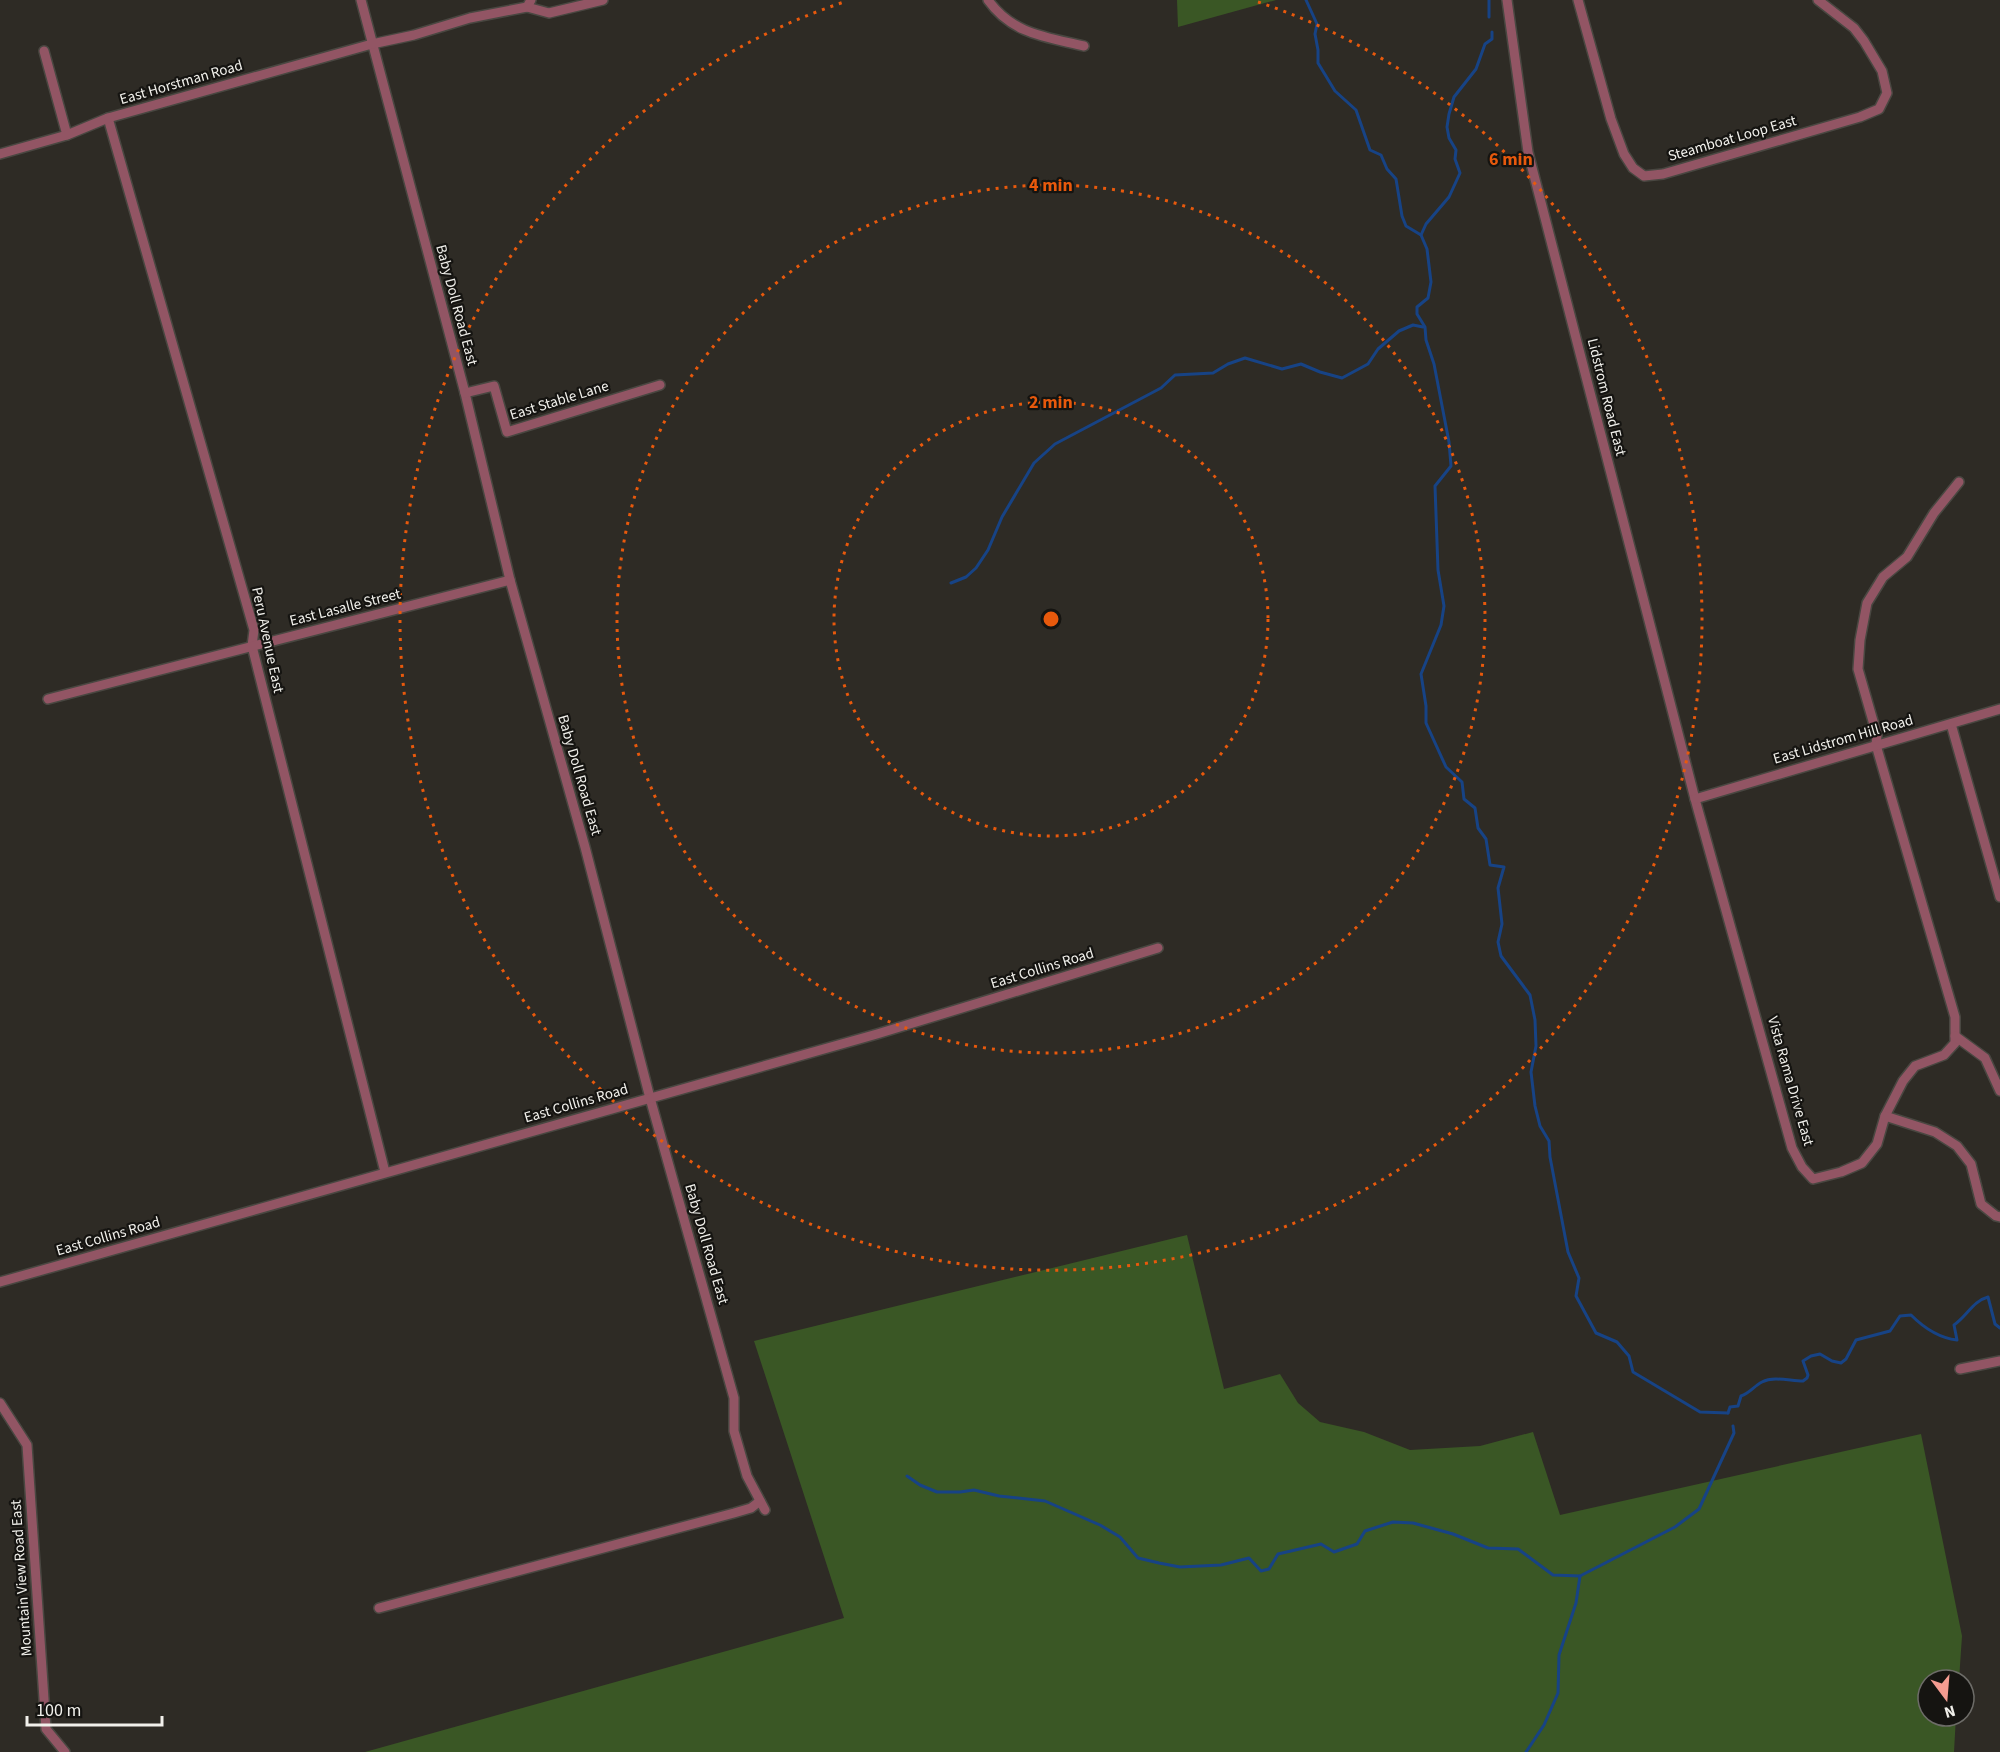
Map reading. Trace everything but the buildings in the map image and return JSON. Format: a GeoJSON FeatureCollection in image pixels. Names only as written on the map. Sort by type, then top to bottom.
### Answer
{"type":"FeatureCollection","features":[{"type":"Feature","properties":{"kind":"street","name":"Baby Doll Road East"},"geometry":{"type":"LineString","coordinates":[[361,0],[465,393],[510,580],[734,1398],[734,1431],[747,1476],[765,1510]]}},
{"type":"Feature","properties":{"kind":"street","name":"East Horstman Road"},"geometry":{"type":"LineString","coordinates":[[0,154],[67,135],[108,118],[470,18],[529,3],[549,13],[603,0]]}},
{"type":"Feature","properties":{"kind":"street"},"geometry":{"type":"LineString","coordinates":[[988,0],[997,14],[1018,28],[1039,36],[1084,46]]}},
{"type":"Feature","properties":{"kind":"street","name":"Lidstrom Road East"},"geometry":{"type":"LineString","coordinates":[[1508,0],[1528,152],[1695,799]]}},
{"type":"Feature","properties":{"kind":"street","name":"Steamboat Loop East"},"geometry":{"type":"LineString","coordinates":[[1578,0],[1624,154],[1633,168],[1644,176],[1663,174],[1860,117],[1879,109],[1887,93],[1882,71],[1854,28],[1825,3],[1818,0]]}},
{"type":"Feature","properties":{"kind":"street"},"geometry":{"type":"LineString","coordinates":[[44,51],[67,135]]}},
{"type":"Feature","properties":{"kind":"street","name":"Peru Avenue East"},"geometry":{"type":"LineString","coordinates":[[108,118],[254,630],[252,646],[385,1172]]}},
{"type":"Feature","properties":{"kind":"street","name":"East Stable Lane"},"geometry":{"type":"LineString","coordinates":[[465,393],[494,386],[507,432],[660,385]]}},
{"type":"Feature","properties":{"kind":"street"},"geometry":{"type":"LineString","coordinates":[[1959,482],[1934,513],[1907,557],[1883,577],[1867,603],[1860,640],[1858,669],[1877,735],[1876,745],[1955,1017],[1955,1036],[1985,1058],[2000,1092]]}},
{"type":"Feature","properties":{"kind":"street","name":"East Lasalle Street"},"geometry":{"type":"LineString","coordinates":[[48,699],[510,580]]}},
{"type":"Feature","properties":{"kind":"street","name":"East Lidstrom Hill Road"},"geometry":{"type":"LineString","coordinates":[[1695,799],[2000,709]]}},
{"type":"Feature","properties":{"kind":"street"},"geometry":{"type":"LineString","coordinates":[[1951,723],[2000,897]]}},
{"type":"Feature","properties":{"kind":"street","name":"Vista Rama Drive East"},"geometry":{"type":"LineString","coordinates":[[1695,799],[1792,1148],[1813,1179],[1841,1172],[1862,1163],[1877,1143],[1885,1116],[1903,1081],[1915,1066],[1944,1055],[1955,1043],[1955,1036]]}},
{"type":"Feature","properties":{"kind":"street","name":"East Collins Road"},"geometry":{"type":"LineString","coordinates":[[0,1282],[877,1034],[1158,948]]}},
{"type":"Feature","properties":{"kind":"street"},"geometry":{"type":"LineString","coordinates":[[1885,1116],[1935,1132],[1957,1146],[1971,1164],[1981,1204],[1996,1216],[2000,1216]]}},
{"type":"Feature","properties":{"kind":"street"},"geometry":{"type":"LineString","coordinates":[[1960,1369],[2000,1361]]}},
{"type":"Feature","properties":{"kind":"street","name":"Mountain View Road East"},"geometry":{"type":"LineString","coordinates":[[0,1403],[27,1445],[46,1729],[65,1752]]}},
{"type":"Feature","properties":{"kind":"street"},"geometry":{"type":"LineString","coordinates":[[379,1608],[734,1513],[751,1508],[760,1501]]}},
{"type":"Feature","properties":{"kind":"green space"},"geometry":{"type":"Polygon","coordinates":[[[1177,0],[1276,0],[1178,27],[1177,0]]]}},
{"type":"Feature","properties":{"kind":"green space"},"geometry":{"type":"Polygon","coordinates":[[[1187,1235],[1224,1389],[1280,1374],[1298,1403],[1320,1422],[1364,1432],[1410,1450],[1480,1446],[1533,1432],[1560,1515],[1921,1434],[1962,1636],[1960,1668],[1916,1668],[1916,1728],[1955,1728],[1954,1752],[365,1752],[844,1618],[754,1341],[1187,1235]]]}},
{"type":"Feature","properties":{"kind":"waterway"},"geometry":{"type":"LineString","coordinates":[[1306,0],[1317,24],[1315,34],[1318,63],[1335,91],[1356,110],[1370,150],[1381,155],[1387,169],[1396,179],[1402,216],[1406,226],[1421,235],[1427,249],[1431,282],[1428,298],[1417,307],[1417,314],[1425,327],[1426,340],[1434,364],[1449,442],[1451,466],[1435,486],[1438,570],[1444,606],[1441,625],[1421,674],[1426,723],[1446,767],[1462,782],[1464,799],[1475,808],[1478,828],[1486,839],[1490,865],[1504,867],[1498,888],[1502,924],[1498,942],[1501,956],[1530,995],[1535,1020],[1536,1046],[1531,1072],[1535,1106],[1540,1126],[1549,1141],[1568,1252],[1579,1278],[1576,1296],[1596,1333],[1617,1342],[1629,1356],[1633,1372],[1700,1412],[1728,1413]]}},
{"type":"Feature","properties":{"kind":"waterway"},"geometry":{"type":"LineString","coordinates":[[1489,0],[1489,17]]}},
{"type":"Feature","properties":{"kind":"waterway"},"geometry":{"type":"LineString","coordinates":[[1421,235],[1426,224],[1449,197],[1460,173],[1455,159],[1456,150],[1449,138],[1447,127],[1449,114],[1454,97],[1476,69],[1485,44],[1492,39],[1492,32]]}},
{"type":"Feature","properties":{"kind":"waterway"},"geometry":{"type":"LineString","coordinates":[[951,583],[966,577],[976,568],[988,550],[1002,517],[1034,463],[1055,444],[1161,388],[1175,375],[1213,373],[1245,358],[1282,369],[1301,364],[1342,378],[1368,364],[1378,349],[1399,331],[1413,325],[1423,327]]}},
{"type":"Feature","properties":{"kind":"waterway"},"geometry":{"type":"LineString","coordinates":[[1728,1413],[1730,1407],[1738,1406],[1741,1396],[1762,1382],[1777,1379],[1803,1381],[1808,1375],[1803,1361],[1811,1356],[1820,1354],[1841,1363],[1846,1359],[1856,1340],[1890,1331],[1900,1316],[1911,1315],[1932,1332],[1957,1340],[1954,1325],[1974,1305],[1988,1297],[1995,1324],[2000,1328]]}},
{"type":"Feature","properties":{"kind":"waterway"},"geometry":{"type":"LineString","coordinates":[[907,1476],[920,1485],[937,1492],[974,1490],[999,1496],[1045,1501],[1100,1525],[1120,1537],[1138,1558],[1180,1567],[1221,1565],[1249,1558],[1261,1571],[1269,1569],[1278,1554],[1321,1544],[1334,1552],[1357,1544],[1365,1531],[1393,1522],[1413,1523],[1453,1534],[1488,1548],[1518,1549],[1553,1575],[1580,1576],[1675,1527],[1699,1509],[1734,1433],[1733,1426]]}},
{"type":"Feature","properties":{"kind":"waterway"},"geometry":{"type":"LineString","coordinates":[[1526,1752],[1544,1725],[1558,1693],[1559,1655],[1576,1603],[1580,1576]]}}]}
